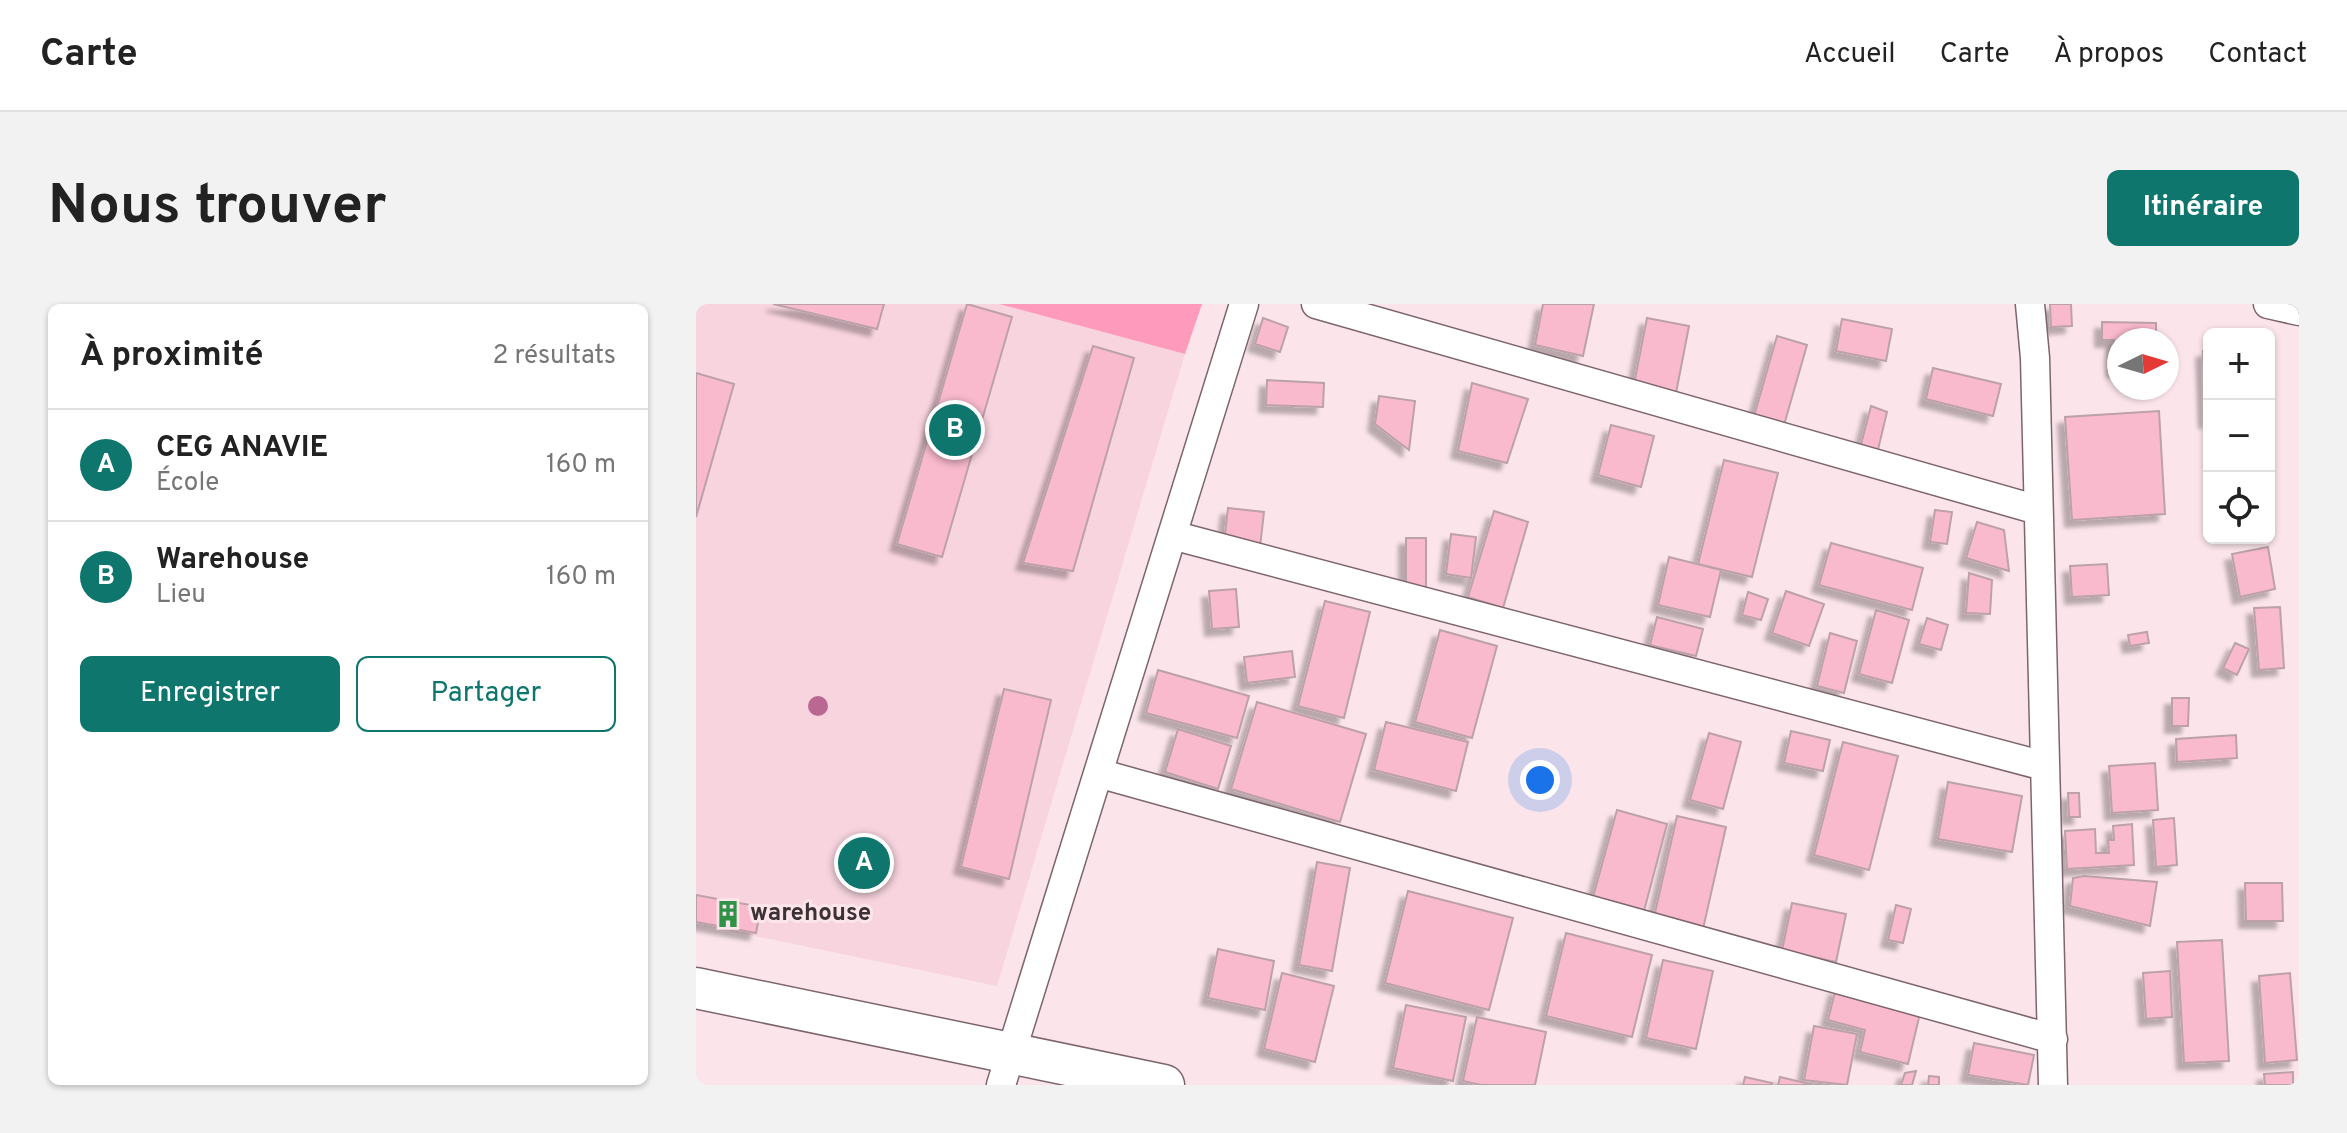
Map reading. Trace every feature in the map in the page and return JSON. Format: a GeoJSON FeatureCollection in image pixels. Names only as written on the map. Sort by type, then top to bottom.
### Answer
{"type":"FeatureCollection","features":[{"type":"Feature","properties":{"kind":"street"},"geometry":{"type":"LineString","coordinates":[[1006,1069],[1244,304]]}},
{"type":"Feature","properties":{"kind":"street"},"geometry":{"type":"LineString","coordinates":[[1316,304],[2038,510]]}},
{"type":"Feature","properties":{"kind":"street"},"geometry":{"type":"LineString","coordinates":[[2030,304],[2035,358],[2053,1085]]}},
{"type":"Feature","properties":{"kind":"street"},"geometry":{"type":"LineString","coordinates":[[2268,304],[2299,311]]}},
{"type":"Feature","properties":{"kind":"street"},"geometry":{"type":"LineString","coordinates":[[1172,535],[2044,766]]}},
{"type":"Feature","properties":{"kind":"street"},"geometry":{"type":"LineString","coordinates":[[1098,773],[2053,1039]]}},
{"type":"Feature","properties":{"kind":"street"},"geometry":{"type":"LineString","coordinates":[[696,988],[1006,1069],[1164,1085]]}},
{"type":"Feature","properties":{"kind":"shaded area"},"geometry":{"type":"Polygon","coordinates":[[[696,304],[999,304],[1185,354],[997,986],[696,924],[696,304]]]}},
{"type":"Feature","properties":{"kind":"shaded area"},"geometry":{"type":"Polygon","coordinates":[[[999,304],[1202,304],[1185,354],[999,304]]]}},
{"type":"Feature","properties":{"kind":"building"},"geometry":{"type":"Polygon","coordinates":[[[773,304],[884,304],[877,329],[773,304]]]}},
{"type":"Feature","properties":{"kind":"building"},"geometry":{"type":"Polygon","coordinates":[[[967,304],[1012,317],[942,557],[897,544],[967,304]]]}},
{"type":"Feature","properties":{"kind":"building"},"geometry":{"type":"Polygon","coordinates":[[[1543,304],[1594,304],[1583,356],[1535,345],[1543,304]]]}},
{"type":"Feature","properties":{"kind":"building"},"geometry":{"type":"Polygon","coordinates":[[[2050,304],[2071,304],[2072,326],[2051,327],[2050,304]]]}},
{"type":"Feature","properties":{"kind":"building"},"geometry":{"type":"Polygon","coordinates":[[[1263,318],[1288,327],[1280,352],[1255,344],[1263,318]]]}},
{"type":"Feature","properties":{"kind":"building"},"geometry":{"type":"Polygon","coordinates":[[[1647,318],[1689,326],[1676,393],[1634,384],[1647,318]]]}},
{"type":"Feature","properties":{"kind":"building"},"geometry":{"type":"Polygon","coordinates":[[[1842,319],[1892,329],[1886,361],[1836,351],[1842,319]]]}},
{"type":"Feature","properties":{"kind":"building"},"geometry":{"type":"Polygon","coordinates":[[[2102,322],[2156,323],[2156,328],[2107,328],[2107,340],[2102,340],[2102,322]]]}},
{"type":"Feature","properties":{"kind":"building"},"geometry":{"type":"Polygon","coordinates":[[[1777,336],[1807,345],[1782,432],[1752,423],[1777,336]]]}},
{"type":"Feature","properties":{"kind":"building"},"geometry":{"type":"Polygon","coordinates":[[[1093,346],[1134,358],[1073,571],[1023,563],[1093,346]]]}},
{"type":"Feature","properties":{"kind":"building"},"geometry":{"type":"Polygon","coordinates":[[[1933,368],[2001,384],[1993,416],[1926,399],[1933,368]]]}},
{"type":"Feature","properties":{"kind":"building"},"geometry":{"type":"Polygon","coordinates":[[[696,373],[734,384],[696,517],[696,373]]]}},
{"type":"Feature","properties":{"kind":"building"},"geometry":{"type":"Polygon","coordinates":[[[1267,380],[1324,383],[1323,407],[1266,405],[1267,380]]]}},
{"type":"Feature","properties":{"kind":"building"},"geometry":{"type":"Polygon","coordinates":[[[1472,383],[1528,399],[1507,463],[1458,451],[1472,383]]]}},
{"type":"Feature","properties":{"kind":"building"},"geometry":{"type":"Polygon","coordinates":[[[1379,396],[1415,401],[1409,450],[1375,424],[1379,396]]]}},
{"type":"Feature","properties":{"kind":"building"},"geometry":{"type":"Polygon","coordinates":[[[1871,406],[1887,412],[1876,458],[1859,452],[1871,406]]]}},
{"type":"Feature","properties":{"kind":"building"},"geometry":{"type":"Polygon","coordinates":[[[2159,411],[2165,514],[2072,520],[2065,417],[2159,411]]]}},
{"type":"Feature","properties":{"kind":"building"},"geometry":{"type":"Polygon","coordinates":[[[1611,425],[1654,436],[1641,487],[1598,475],[1611,425]]]}},
{"type":"Feature","properties":{"kind":"building"},"geometry":{"type":"Polygon","coordinates":[[[1724,460],[1778,473],[1752,577],[1698,564],[1724,460]]]}},
{"type":"Feature","properties":{"kind":"building"},"geometry":{"type":"Polygon","coordinates":[[[1228,508],[1264,512],[1260,547],[1224,543],[1228,508]]]}},
{"type":"Feature","properties":{"kind":"building"},"geometry":{"type":"Polygon","coordinates":[[[1935,510],[1952,512],[1947,544],[1930,542],[1935,510]]]}},
{"type":"Feature","properties":{"kind":"building"},"geometry":{"type":"Polygon","coordinates":[[[1494,511],[1528,522],[1503,608],[1468,597],[1494,511]]]}},
{"type":"Feature","properties":{"kind":"building"},"geometry":{"type":"Polygon","coordinates":[[[1977,522],[2004,530],[2009,571],[1966,558],[1977,522]]]}},
{"type":"Feature","properties":{"kind":"building"},"geometry":{"type":"Polygon","coordinates":[[[1451,534],[1476,537],[1471,578],[1446,574],[1451,534]]]}},
{"type":"Feature","properties":{"kind":"building"},"geometry":{"type":"Polygon","coordinates":[[[1406,538],[1426,538],[1426,590],[1406,584],[1406,538]]]}},
{"type":"Feature","properties":{"kind":"building"},"geometry":{"type":"Polygon","coordinates":[[[1831,543],[1923,568],[1912,610],[1819,585],[1831,543]]]}},
{"type":"Feature","properties":{"kind":"building"},"geometry":{"type":"Polygon","coordinates":[[[2268,547],[2275,589],[2240,597],[2232,554],[2268,547]]]}},
{"type":"Feature","properties":{"kind":"building"},"geometry":{"type":"Polygon","coordinates":[[[1669,557],[1721,570],[1710,617],[1658,605],[1669,557]]]}},
{"type":"Feature","properties":{"kind":"building"},"geometry":{"type":"Polygon","coordinates":[[[2107,564],[2109,595],[2072,597],[2070,566],[2107,564]]]}},
{"type":"Feature","properties":{"kind":"building"},"geometry":{"type":"Polygon","coordinates":[[[1969,573],[1992,580],[1990,614],[1966,613],[1969,573]]]}},
{"type":"Feature","properties":{"kind":"building"},"geometry":{"type":"Polygon","coordinates":[[[1236,589],[1239,627],[1212,629],[1209,591],[1236,589]]]}},
{"type":"Feature","properties":{"kind":"building"},"geometry":{"type":"Polygon","coordinates":[[[1786,591],[1824,604],[1809,646],[1772,633],[1786,591]]]}},
{"type":"Feature","properties":{"kind":"building"},"geometry":{"type":"Polygon","coordinates":[[[1748,592],[1768,599],[1761,620],[1742,615],[1748,592]]]}},
{"type":"Feature","properties":{"kind":"building"},"geometry":{"type":"Polygon","coordinates":[[[1325,601],[1370,612],[1344,718],[1298,706],[1325,601]]]}},
{"type":"Feature","properties":{"kind":"building"},"geometry":{"type":"Polygon","coordinates":[[[2280,607],[2284,668],[2259,670],[2254,608],[2280,607]]]}},
{"type":"Feature","properties":{"kind":"building"},"geometry":{"type":"Polygon","coordinates":[[[1876,610],[1909,620],[1892,683],[1859,674],[1876,610]]]}},
{"type":"Feature","properties":{"kind":"building"},"geometry":{"type":"Polygon","coordinates":[[[1657,617],[1703,629],[1696,656],[1650,645],[1657,617]]]}},
{"type":"Feature","properties":{"kind":"building"},"geometry":{"type":"Polygon","coordinates":[[[1927,618],[1948,625],[1941,650],[1919,644],[1927,618]]]}},
{"type":"Feature","properties":{"kind":"building"},"geometry":{"type":"Polygon","coordinates":[[[1440,630],[1497,646],[1472,738],[1415,722],[1440,630]]]}},
{"type":"Feature","properties":{"kind":"building"},"geometry":{"type":"Polygon","coordinates":[[[2147,632],[2149,643],[2130,646],[2128,635],[2147,632]]]}},
{"type":"Feature","properties":{"kind":"building"},"geometry":{"type":"Polygon","coordinates":[[[1830,633],[1857,641],[1844,693],[1817,686],[1830,633]]]}},
{"type":"Feature","properties":{"kind":"building"},"geometry":{"type":"Polygon","coordinates":[[[2235,643],[2249,649],[2237,675],[2223,668],[2235,643]]]}},
{"type":"Feature","properties":{"kind":"building"},"geometry":{"type":"Polygon","coordinates":[[[1292,651],[1295,677],[1247,683],[1244,657],[1292,651]]]}},
{"type":"Feature","properties":{"kind":"building"},"geometry":{"type":"Polygon","coordinates":[[[1158,670],[1249,696],[1237,738],[1146,713],[1158,670]]]}},
{"type":"Feature","properties":{"kind":"building"},"geometry":{"type":"Polygon","coordinates":[[[1004,689],[1051,700],[1009,879],[961,867],[1004,689]]]}},
{"type":"Feature","properties":{"kind":"building"},"geometry":{"type":"Polygon","coordinates":[[[2172,698],[2189,698],[2188,726],[2172,726],[2172,698]]]}},
{"type":"Feature","properties":{"kind":"building"},"geometry":{"type":"Polygon","coordinates":[[[1257,702],[1366,734],[1340,822],[1231,789],[1257,702]]]}},
{"type":"Feature","properties":{"kind":"building"},"geometry":{"type":"Polygon","coordinates":[[[1386,722],[1468,742],[1456,791],[1374,770],[1386,722]]]}},
{"type":"Feature","properties":{"kind":"building"},"geometry":{"type":"Polygon","coordinates":[[[1178,729],[1231,746],[1218,789],[1165,772],[1178,729]]]}},
{"type":"Feature","properties":{"kind":"building"},"geometry":{"type":"Polygon","coordinates":[[[1791,731],[1830,740],[1823,771],[1784,763],[1791,731]]]}},
{"type":"Feature","properties":{"kind":"building"},"geometry":{"type":"Polygon","coordinates":[[[1709,733],[1741,742],[1723,809],[1690,800],[1709,733]]]}},
{"type":"Feature","properties":{"kind":"building"},"geometry":{"type":"Polygon","coordinates":[[[2236,735],[2237,758],[2177,762],[2176,739],[2236,735]]]}},
{"type":"Feature","properties":{"kind":"building"},"geometry":{"type":"Polygon","coordinates":[[[1843,742],[1898,756],[1869,870],[1814,855],[1843,742]]]}},
{"type":"Feature","properties":{"kind":"building"},"geometry":{"type":"Polygon","coordinates":[[[2155,763],[2158,810],[2112,813],[2109,766],[2155,763]]]}},
{"type":"Feature","properties":{"kind":"building"},"geometry":{"type":"Polygon","coordinates":[[[1948,782],[2022,796],[2012,852],[1938,839],[1948,782]]]}},
{"type":"Feature","properties":{"kind":"building"},"geometry":{"type":"Polygon","coordinates":[[[2068,793],[2079,793],[2080,817],[2069,817],[2068,793]]]}},
{"type":"Feature","properties":{"kind":"building"},"geometry":{"type":"Polygon","coordinates":[[[1617,810],[1667,824],[1644,911],[1593,897],[1617,810]]]}},
{"type":"Feature","properties":{"kind":"building"},"geometry":{"type":"Polygon","coordinates":[[[1677,816],[1726,827],[1703,929],[1654,917],[1677,816]]]}},
{"type":"Feature","properties":{"kind":"building"},"geometry":{"type":"Polygon","coordinates":[[[2174,818],[2177,865],[2156,867],[2153,820],[2174,818]]]}},
{"type":"Feature","properties":{"kind":"building"},"geometry":{"type":"Polygon","coordinates":[[[2132,824],[2134,865],[2067,869],[2065,831],[2095,829],[2096,853],[2109,853],[2108,840],[2114,840],[2113,826],[2132,824]]]}},
{"type":"Feature","properties":{"kind":"building"},"geometry":{"type":"Polygon","coordinates":[[[1317,862],[1350,868],[1332,971],[1299,965],[1317,862]]]}},
{"type":"Feature","properties":{"kind":"building"},"geometry":{"type":"Polygon","coordinates":[[[2084,876],[2157,882],[2150,926],[2070,906],[2073,878],[2084,876]]]}},
{"type":"Feature","properties":{"kind":"building"},"geometry":{"type":"Polygon","coordinates":[[[2245,883],[2282,883],[2283,921],[2246,921],[2245,883]]]}},
{"type":"Feature","properties":{"kind":"building"},"geometry":{"type":"Polygon","coordinates":[[[1408,891],[1513,918],[1489,1010],[1385,983],[1408,891]]]}},
{"type":"Feature","properties":{"kind":"building","name":"warehouse"},"geometry":{"type":"Polygon","coordinates":[[[696,895],[761,907],[756,933],[696,922],[696,895]]]}},
{"type":"Feature","properties":{"kind":"building"},"geometry":{"type":"Polygon","coordinates":[[[1792,903],[1846,914],[1836,962],[1782,950],[1792,903]]]}},
{"type":"Feature","properties":{"kind":"building"},"geometry":{"type":"Polygon","coordinates":[[[1896,905],[1911,909],[1903,943],[1888,940],[1896,905]]]}},
{"type":"Feature","properties":{"kind":"building"},"geometry":{"type":"Polygon","coordinates":[[[1566,933],[1652,955],[1632,1037],[1546,1016],[1566,933]]]}},
{"type":"Feature","properties":{"kind":"building"},"geometry":{"type":"Polygon","coordinates":[[[2222,940],[2229,1061],[2184,1063],[2177,942],[2222,940]]]}},
{"type":"Feature","properties":{"kind":"building"},"geometry":{"type":"Polygon","coordinates":[[[1218,949],[1274,961],[1265,1010],[1208,998],[1218,949]]]}},
{"type":"Feature","properties":{"kind":"building"},"geometry":{"type":"Polygon","coordinates":[[[1663,960],[1713,971],[1696,1049],[1646,1038],[1663,960]]]}},
{"type":"Feature","properties":{"kind":"building"},"geometry":{"type":"Polygon","coordinates":[[[2170,971],[2172,1017],[2146,1019],[2143,973],[2170,971]]]}},
{"type":"Feature","properties":{"kind":"building"},"geometry":{"type":"Polygon","coordinates":[[[1282,973],[1334,986],[1315,1062],[1264,1049],[1282,973]]]}},
{"type":"Feature","properties":{"kind":"building"},"geometry":{"type":"Polygon","coordinates":[[[2290,973],[2297,1060],[2265,1063],[2259,976],[2290,973]]]}},
{"type":"Feature","properties":{"kind":"building"},"geometry":{"type":"Polygon","coordinates":[[[1836,988],[1921,1009],[1908,1064],[1860,1052],[1865,1030],[1828,1020],[1836,988]]]}},
{"type":"Feature","properties":{"kind":"building"},"geometry":{"type":"Polygon","coordinates":[[[1406,1005],[1466,1017],[1453,1081],[1393,1068],[1406,1005]]]}},
{"type":"Feature","properties":{"kind":"building"},"geometry":{"type":"Polygon","coordinates":[[[1477,1017],[1546,1032],[1535,1085],[1481,1085],[1463,1081],[1477,1017]]]}},
{"type":"Feature","properties":{"kind":"building"},"geometry":{"type":"Polygon","coordinates":[[[1814,1026],[1857,1034],[1847,1085],[1804,1080],[1814,1026]]]}},
{"type":"Feature","properties":{"kind":"building"},"geometry":{"type":"Polygon","coordinates":[[[1974,1043],[2034,1055],[2028,1085],[1968,1075],[1974,1043]]]}},
{"type":"Feature","properties":{"kind":"building"},"geometry":{"type":"Polygon","coordinates":[[[1916,1071],[1912,1085],[1901,1085],[1905,1073],[1916,1071]]]}},
{"type":"Feature","properties":{"kind":"building"},"geometry":{"type":"Polygon","coordinates":[[[2293,1072],[2293,1085],[2265,1085],[2264,1074],[2293,1072]]]}},
{"type":"Feature","properties":{"kind":"building"},"geometry":{"type":"Polygon","coordinates":[[[1929,1076],[1939,1077],[1939,1085],[1928,1085],[1929,1076]]]}},
{"type":"Feature","properties":{"kind":"building"},"geometry":{"type":"Polygon","coordinates":[[[1745,1077],[1772,1083],[1772,1085],[1743,1085],[1745,1077]]]}},
{"type":"Feature","properties":{"kind":"building"},"geometry":{"type":"Polygon","coordinates":[[[1780,1077],[1814,1085],[1778,1085],[1780,1077]]]}},
{"type":"Feature","properties":{"kind":"place","name":"Warehouse"},"geometry":{"type":"Point","coordinates":[955,430]}},
{"type":"Feature","properties":{"kind":"place","name":"CEG ANAVIE"},"geometry":{"type":"Point","coordinates":[864,863]}},
{"type":"Feature","properties":{"kind":"place","name":"warehouse"},"geometry":{"type":"Point","coordinates":[728,914]}}]}
